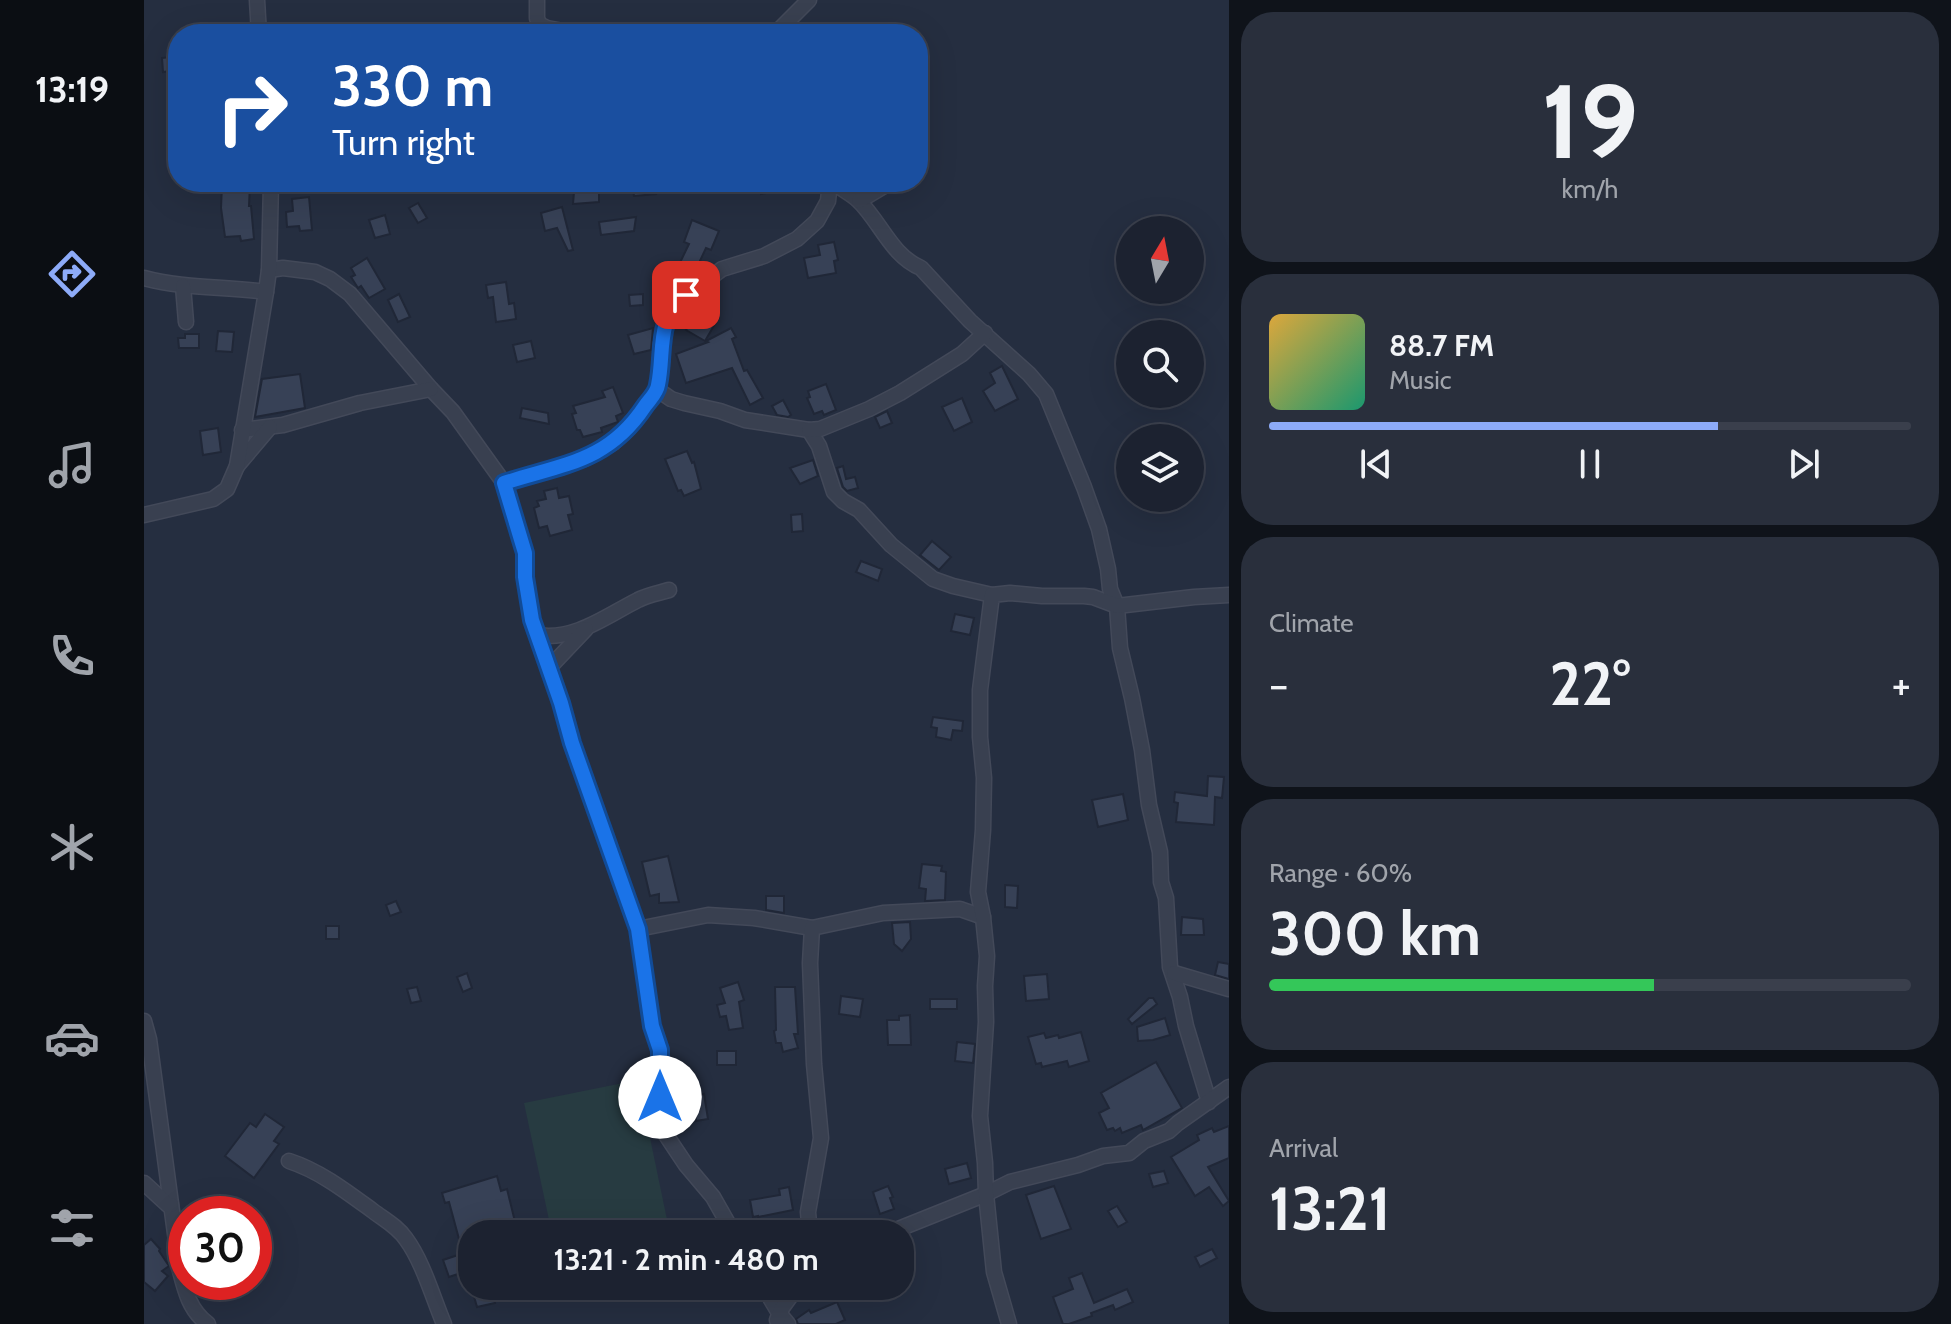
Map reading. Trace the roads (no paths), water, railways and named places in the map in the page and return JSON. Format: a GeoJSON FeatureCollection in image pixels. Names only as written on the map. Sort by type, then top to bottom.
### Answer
{"type":"FeatureCollection","features":[{"type":"Feature","properties":{"kind":"street"},"geometry":{"type":"LineString","coordinates":[[257,0],[258,24]]}},
{"type":"Feature","properties":{"kind":"street"},"geometry":{"type":"LineString","coordinates":[[537,0],[539,24]]}},
{"type":"Feature","properties":{"kind":"street"},"geometry":{"type":"LineString","coordinates":[[785,24],[809,0]]}},
{"type":"Feature","properties":{"kind":"street"},"geometry":{"type":"LineString","coordinates":[[144,515],[213,499],[227,489],[237,466],[269,270],[271,192]]}},
{"type":"Feature","properties":{"kind":"street"},"geometry":{"type":"LineString","coordinates":[[504,483],[587,458],[613,443],[629,428],[658,390],[661,344],[666,319],[675,304],[722,269],[764,256],[797,239],[817,221],[831,192]]}},
{"type":"Feature","properties":{"kind":"street"},"geometry":{"type":"LineString","coordinates":[[846,192],[859,201],[894,247],[911,264],[921,268],[970,321],[1029,374],[1046,394],[1084,487],[1099,529],[1110,589],[1117,606],[1120,648],[1160,852],[1170,967],[1209,1102]]}},
{"type":"Feature","properties":{"kind":"street"},"geometry":{"type":"LineString","coordinates":[[859,201],[874,192]]}},
{"type":"Feature","properties":{"kind":"street"},"geometry":{"type":"LineString","coordinates":[[269,270],[283,268],[315,272],[350,294],[453,412],[504,483],[525,553],[532,620],[638,929],[652,1026],[660,1050],[658,1108],[664,1132],[713,1197],[726,1220]]}},
{"type":"Feature","properties":{"kind":"street"},"geometry":{"type":"LineString","coordinates":[[144,278],[183,286],[266,292]]}},
{"type":"Feature","properties":{"kind":"street"},"geometry":{"type":"LineString","coordinates":[[183,286],[186,322]]}},
{"type":"Feature","properties":{"kind":"street"},"geometry":{"type":"LineString","coordinates":[[658,390],[671,399],[745,420],[820,429],[889,400],[962,354],[985,333]]}},
{"type":"Feature","properties":{"kind":"street"},"geometry":{"type":"LineString","coordinates":[[242,430],[312,418],[360,403],[431,389]]}},
{"type":"Feature","properties":{"kind":"street"},"geometry":{"type":"LineString","coordinates":[[237,466],[270,427]]}},
{"type":"Feature","properties":{"kind":"street"},"geometry":{"type":"LineString","coordinates":[[809,430],[819,446],[834,492],[859,510],[891,545],[933,579],[992,595],[1084,596],[1117,606],[1229,595]]}},
{"type":"Feature","properties":{"kind":"street"},"geometry":{"type":"LineString","coordinates":[[537,635],[548,637],[586,629],[642,598],[669,590]]}},
{"type":"Feature","properties":{"kind":"street"},"geometry":{"type":"LineString","coordinates":[[992,595],[980,690],[984,778],[978,892],[987,956],[980,1116],[994,1272],[1009,1324]]}},
{"type":"Feature","properties":{"kind":"street"},"geometry":{"type":"LineString","coordinates":[[549,668],[586,629]]}},
{"type":"Feature","properties":{"kind":"street"},"geometry":{"type":"LineString","coordinates":[[638,929],[708,915],[754,918],[812,928],[883,913],[960,909],[983,917]]}},
{"type":"Feature","properties":{"kind":"street"},"geometry":{"type":"LineString","coordinates":[[809,1220],[821,1138],[814,1064],[810,963],[812,928]]}},
{"type":"Feature","properties":{"kind":"street"},"geometry":{"type":"LineString","coordinates":[[1174,973],[1229,989]]}},
{"type":"Feature","properties":{"kind":"street"},"geometry":{"type":"LineString","coordinates":[[144,1021],[170,1196]]}},
{"type":"Feature","properties":{"kind":"street"},"geometry":{"type":"LineString","coordinates":[[914,1223],[1010,1182],[1103,1156],[1129,1153],[1144,1141],[1169,1131],[1229,1087]]}},
{"type":"Feature","properties":{"kind":"street"},"geometry":{"type":"LineString","coordinates":[[289,1161],[306,1167],[359,1200],[406,1238],[444,1324]]}},
{"type":"Feature","properties":{"kind":"street"},"geometry":{"type":"LineString","coordinates":[[144,1183],[168,1205]]}},
{"type":"Feature","properties":{"kind":"street"},"geometry":{"type":"LineString","coordinates":[[189,1300],[194,1310],[208,1324]]}},
{"type":"Feature","properties":{"kind":"street"},"geometry":{"type":"LineString","coordinates":[[770,1300],[781,1320]]}},
{"type":"Feature","properties":{"kind":"street"},"geometry":{"type":"LineString","coordinates":[[781,1320],[791,1300]]}}]}
